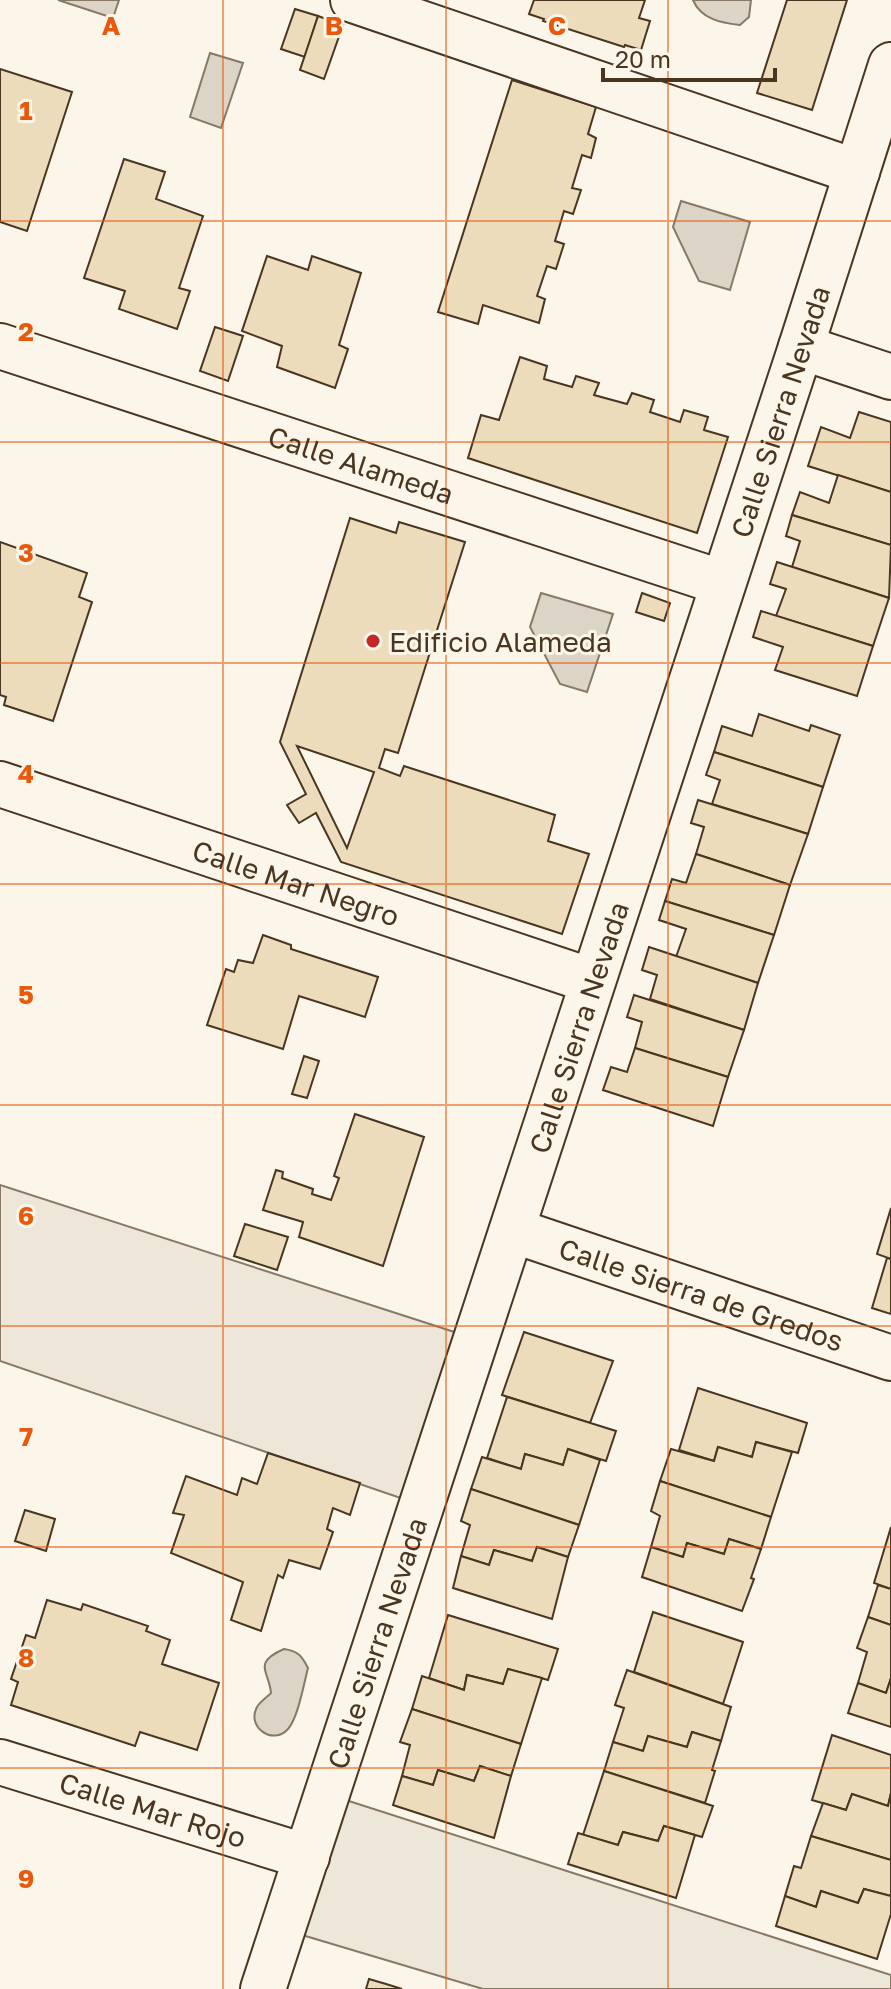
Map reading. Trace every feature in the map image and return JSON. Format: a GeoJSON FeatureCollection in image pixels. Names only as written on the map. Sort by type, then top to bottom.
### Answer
{"type":"FeatureCollection","features":[{"type":"Feature","properties":{"kind":"street"},"geometry":{"type":"LineString","coordinates":[[353,0],[857,172]]}},
{"type":"Feature","properties":{"kind":"street","name":"Calle Sierra Nevada"},"geometry":{"type":"LineString","coordinates":[[263,1989],[891,65]]}},
{"type":"Feature","properties":{"kind":"street","name":"Calle Alameda"},"geometry":{"type":"LineString","coordinates":[[0,346],[723,583]]}},
{"type":"Feature","properties":{"kind":"street"},"geometry":{"type":"LineString","coordinates":[[801,347],[891,377]]}},
{"type":"Feature","properties":{"kind":"street","name":"Calle Mar Negro"},"geometry":{"type":"LineString","coordinates":[[0,784],[592,981]]}},
{"type":"Feature","properties":{"kind":"street","name":"Calle Sierra de Gredos"},"geometry":{"type":"LineString","coordinates":[[512,1230],[891,1358]]}},
{"type":"Feature","properties":{"kind":"street","name":"Calle Mar Rojo"},"geometry":{"type":"LineString","coordinates":[[0,1762],[307,1857]]}},
{"type":"Feature","properties":{"kind":"shaded area"},"geometry":{"type":"Polygon","coordinates":[[[58,0],[119,0],[113,18],[58,0]]]}},
{"type":"Feature","properties":{"kind":"shaded area"},"geometry":{"type":"Polygon","coordinates":[[[693,0],[751,0],[749,17],[740,25],[719,21],[701,12],[693,0]]]}},
{"type":"Feature","properties":{"kind":"shaded area"},"geometry":{"type":"Polygon","coordinates":[[[210,53],[243,63],[221,128],[190,117],[210,53]]]}},
{"type":"Feature","properties":{"kind":"shaded area"},"geometry":{"type":"Polygon","coordinates":[[[681,201],[750,222],[730,290],[699,281],[673,227],[681,201]]]}},
{"type":"Feature","properties":{"kind":"shaded area"},"geometry":{"type":"Polygon","coordinates":[[[541,593],[613,614],[587,692],[560,684],[530,627],[541,593]]]}},
{"type":"Feature","properties":{"kind":"shaded area"},"geometry":{"type":"Polygon","coordinates":[[[0,1185],[476,1339],[421,1505],[0,1361],[0,1185]]]}},
{"type":"Feature","properties":{"kind":"shaded area"},"geometry":{"type":"Polygon","coordinates":[[[284,1649],[299,1655],[308,1668],[292,1724],[282,1734],[275,1736],[258,1727],[255,1714],[258,1705],[271,1693],[265,1663],[284,1649]]]}},
{"type":"Feature","properties":{"kind":"shaded area"},"geometry":{"type":"Polygon","coordinates":[[[327,1794],[891,1975],[891,1989],[483,1989],[282,1929],[327,1794]]]}},
{"type":"Feature","properties":{"kind":"building"},"geometry":{"type":"Polygon","coordinates":[[[534,0],[645,0],[639,18],[650,21],[641,50],[543,21],[529,14],[534,0]]]}},
{"type":"Feature","properties":{"kind":"building"},"geometry":{"type":"Polygon","coordinates":[[[787,0],[847,0],[812,110],[757,93],[787,0]]]}},
{"type":"Feature","properties":{"kind":"building"},"geometry":{"type":"Polygon","coordinates":[[[295,9],[318,16],[305,57],[281,49],[295,9]]]}},
{"type":"Feature","properties":{"kind":"building"},"geometry":{"type":"Polygon","coordinates":[[[318,16],[343,25],[324,79],[300,70],[318,16]]]}},
{"type":"Feature","properties":{"kind":"building"},"geometry":{"type":"Polygon","coordinates":[[[0,69],[72,92],[27,231],[0,222],[0,69]]]}},
{"type":"Feature","properties":{"kind":"building"},"geometry":{"type":"Polygon","coordinates":[[[512,80],[596,107],[588,134],[596,138],[591,158],[582,155],[572,188],[581,190],[573,214],[564,211],[555,241],[564,244],[556,269],[547,266],[537,296],[545,299],[539,323],[483,305],[478,324],[438,312],[512,80]]]}},
{"type":"Feature","properties":{"kind":"building"},"geometry":{"type":"Polygon","coordinates":[[[124,159],[165,172],[156,199],[203,216],[179,288],[190,291],[177,329],[119,309],[125,291],[84,278],[124,159]]]}},
{"type":"Feature","properties":{"kind":"building"},"geometry":{"type":"Polygon","coordinates":[[[267,256],[308,270],[312,256],[361,273],[339,345],[348,349],[335,388],[277,367],[282,346],[242,331],[267,256]]]}},
{"type":"Feature","properties":{"kind":"building"},"geometry":{"type":"Polygon","coordinates":[[[215,327],[243,336],[228,381],[200,371],[215,327]]]}},
{"type":"Feature","properties":{"kind":"building"},"geometry":{"type":"Polygon","coordinates":[[[520,357],[547,366],[544,379],[572,387],[576,376],[599,383],[594,395],[627,404],[632,393],[654,400],[650,412],[680,422],[684,410],[708,417],[704,430],[728,437],[697,533],[468,458],[481,415],[499,420],[520,357]]]}},
{"type":"Feature","properties":{"kind":"building"},"geometry":{"type":"Polygon","coordinates":[[[859,412],[891,422],[891,492],[808,466],[821,427],[850,438],[859,412]]]}},
{"type":"Feature","properties":{"kind":"building"},"geometry":{"type":"Polygon","coordinates":[[[838,475],[891,492],[891,545],[792,515],[800,492],[829,503],[838,475]]]}},
{"type":"Feature","properties":{"kind":"building"},"geometry":{"type":"Polygon","coordinates":[[[792,515],[891,545],[889,598],[792,567],[800,541],[786,536],[792,515]]]}},
{"type":"Feature","properties":{"kind":"building","name":"Edificio Alameda"},"geometry":{"type":"Polygon","coordinates":[[[350,518],[396,533],[399,522],[465,542],[398,753],[385,749],[379,768],[400,776],[404,766],[555,815],[548,841],[589,854],[562,934],[341,862],[316,813],[299,823],[287,805],[306,794],[280,742],[350,518]],[[297,746],[347,848],[374,772],[297,746]]]}},
{"type":"Feature","properties":{"kind":"building"},"geometry":{"type":"Polygon","coordinates":[[[0,542],[87,573],[79,597],[92,602],[53,721],[4,705],[6,697],[0,695],[0,542]]]}},
{"type":"Feature","properties":{"kind":"building"},"geometry":{"type":"Polygon","coordinates":[[[777,562],[889,598],[873,646],[776,616],[786,589],[770,584],[777,562]]]}},
{"type":"Feature","properties":{"kind":"building"},"geometry":{"type":"Polygon","coordinates":[[[642,593],[670,603],[664,621],[636,612],[642,593]]]}},
{"type":"Feature","properties":{"kind":"building"},"geometry":{"type":"Polygon","coordinates":[[[761,611],[873,646],[857,696],[775,670],[783,647],[753,637],[761,611]]]}},
{"type":"Feature","properties":{"kind":"building"},"geometry":{"type":"Polygon","coordinates":[[[759,714],[809,731],[811,725],[840,735],[823,787],[714,752],[722,726],[752,736],[759,714]]]}},
{"type":"Feature","properties":{"kind":"building"},"geometry":{"type":"Polygon","coordinates":[[[714,752],[823,787],[808,834],[712,804],[720,780],[706,775],[714,752]]]}},
{"type":"Feature","properties":{"kind":"building"},"geometry":{"type":"Polygon","coordinates":[[[698,800],[808,834],[790,885],[696,854],[704,827],[691,823],[698,800]]]}},
{"type":"Feature","properties":{"kind":"building"},"geometry":{"type":"Polygon","coordinates":[[[696,854],[790,885],[774,935],[665,901],[672,879],[686,883],[696,854]]]}},
{"type":"Feature","properties":{"kind":"building"},"geometry":{"type":"Polygon","coordinates":[[[665,901],[774,935],[758,983],[676,957],[686,929],[659,920],[665,901]]]}},
{"type":"Feature","properties":{"kind":"building"},"geometry":{"type":"Polygon","coordinates":[[[263,935],[291,945],[291,949],[378,977],[365,1017],[299,996],[283,1049],[207,1025],[226,969],[234,972],[238,960],[253,963],[263,935]]]}},
{"type":"Feature","properties":{"kind":"building"},"geometry":{"type":"Polygon","coordinates":[[[649,947],[758,983],[744,1030],[650,999],[657,975],[642,970],[649,947]]]}},
{"type":"Feature","properties":{"kind":"building"},"geometry":{"type":"Polygon","coordinates":[[[634,995],[744,1030],[728,1077],[635,1048],[642,1022],[627,1017],[634,995]]]}},
{"type":"Feature","properties":{"kind":"building"},"geometry":{"type":"Polygon","coordinates":[[[635,1048],[728,1077],[713,1126],[603,1090],[611,1067],[627,1072],[635,1048]]]}},
{"type":"Feature","properties":{"kind":"building"},"geometry":{"type":"Polygon","coordinates":[[[304,1056],[319,1061],[307,1098],[292,1094],[304,1056]]]}},
{"type":"Feature","properties":{"kind":"building"},"geometry":{"type":"Polygon","coordinates":[[[355,1114],[424,1137],[383,1266],[299,1237],[303,1222],[263,1210],[276,1170],[283,1172],[282,1178],[313,1189],[312,1194],[331,1200],[339,1178],[334,1176],[355,1114]]]}},
{"type":"Feature","properties":{"kind":"building"},"geometry":{"type":"Polygon","coordinates":[[[891,1208],[891,1259],[877,1254],[891,1208]]]}},
{"type":"Feature","properties":{"kind":"building"},"geometry":{"type":"Polygon","coordinates":[[[245,1224],[288,1237],[277,1270],[234,1256],[245,1224]]]}},
{"type":"Feature","properties":{"kind":"building"},"geometry":{"type":"Polygon","coordinates":[[[887,1258],[891,1259],[891,1314],[872,1308],[887,1258]]]}},
{"type":"Feature","properties":{"kind":"building"},"geometry":{"type":"Polygon","coordinates":[[[524,1332],[613,1361],[590,1423],[502,1395],[524,1332]]]}},
{"type":"Feature","properties":{"kind":"building"},"geometry":{"type":"Polygon","coordinates":[[[698,1388],[807,1423],[798,1453],[756,1442],[752,1457],[718,1447],[714,1461],[679,1450],[698,1388]]]}},
{"type":"Feature","properties":{"kind":"building"},"geometry":{"type":"Polygon","coordinates":[[[507,1397],[616,1431],[606,1461],[568,1449],[563,1465],[525,1454],[521,1469],[487,1458],[507,1397]]]}},
{"type":"Feature","properties":{"kind":"building"},"geometry":{"type":"Polygon","coordinates":[[[756,1442],[792,1452],[771,1517],[660,1481],[671,1449],[714,1461],[718,1447],[752,1457],[756,1442]]]}},
{"type":"Feature","properties":{"kind":"building"},"geometry":{"type":"Polygon","coordinates":[[[568,1449],[600,1460],[579,1525],[471,1489],[482,1457],[521,1469],[525,1454],[563,1465],[568,1449]]]}},
{"type":"Feature","properties":{"kind":"building"},"geometry":{"type":"Polygon","coordinates":[[[268,1453],[360,1483],[350,1515],[333,1508],[327,1529],[333,1532],[320,1569],[289,1560],[283,1578],[278,1575],[261,1631],[231,1620],[243,1582],[171,1553],[184,1515],[173,1513],[186,1476],[237,1495],[242,1478],[257,1484],[268,1453]]]}},
{"type":"Feature","properties":{"kind":"building"},"geometry":{"type":"Polygon","coordinates":[[[660,1481],[771,1517],[761,1549],[729,1539],[724,1554],[687,1543],[683,1557],[651,1547],[660,1516],[651,1511],[660,1481]]]}},
{"type":"Feature","properties":{"kind":"building"},"geometry":{"type":"Polygon","coordinates":[[[471,1489],[579,1525],[568,1557],[537,1547],[532,1561],[494,1550],[489,1565],[461,1556],[470,1525],[461,1521],[471,1489]]]}},
{"type":"Feature","properties":{"kind":"building"},"geometry":{"type":"Polygon","coordinates":[[[25,1510],[55,1519],[46,1551],[15,1541],[25,1510]]]}},
{"type":"Feature","properties":{"kind":"building"},"geometry":{"type":"Polygon","coordinates":[[[891,1527],[891,1589],[874,1583],[891,1527]]]}},
{"type":"Feature","properties":{"kind":"building"},"geometry":{"type":"Polygon","coordinates":[[[729,1539],[761,1549],[742,1611],[642,1577],[651,1547],[683,1557],[687,1543],[724,1554],[729,1539]]]}},
{"type":"Feature","properties":{"kind":"building"},"geometry":{"type":"Polygon","coordinates":[[[537,1547],[568,1557],[552,1619],[453,1588],[461,1556],[489,1565],[494,1550],[532,1561],[537,1547]]]}},
{"type":"Feature","properties":{"kind":"building"},"geometry":{"type":"Polygon","coordinates":[[[878,1585],[891,1589],[891,1625],[868,1617],[878,1585]]]}},
{"type":"Feature","properties":{"kind":"building"},"geometry":{"type":"Polygon","coordinates":[[[47,1600],[81,1610],[83,1604],[148,1626],[146,1631],[170,1640],[162,1664],[219,1683],[197,1750],[140,1732],[135,1746],[11,1705],[18,1682],[11,1679],[26,1635],[35,1638],[47,1600]]]}},
{"type":"Feature","properties":{"kind":"building"},"geometry":{"type":"Polygon","coordinates":[[[653,1612],[743,1642],[723,1704],[634,1672],[653,1612]]]}},
{"type":"Feature","properties":{"kind":"building"},"geometry":{"type":"Polygon","coordinates":[[[448,1615],[558,1649],[548,1680],[508,1669],[503,1684],[467,1675],[464,1690],[429,1678],[448,1615]]]}},
{"type":"Feature","properties":{"kind":"building"},"geometry":{"type":"Polygon","coordinates":[[[868,1617],[891,1625],[891,1678],[886,1693],[858,1683],[867,1652],[857,1648],[868,1617]]]}},
{"type":"Feature","properties":{"kind":"building"},"geometry":{"type":"Polygon","coordinates":[[[508,1669],[542,1678],[521,1744],[412,1709],[422,1676],[464,1690],[467,1675],[503,1684],[508,1669]]]}},
{"type":"Feature","properties":{"kind":"building"},"geometry":{"type":"Polygon","coordinates":[[[627,1670],[731,1707],[721,1741],[692,1732],[687,1747],[648,1736],[643,1751],[613,1742],[624,1708],[615,1705],[627,1670]]]}},
{"type":"Feature","properties":{"kind":"building"},"geometry":{"type":"Polygon","coordinates":[[[891,1678],[891,1727],[848,1713],[858,1683],[886,1693],[891,1678]]]}},
{"type":"Feature","properties":{"kind":"building"},"geometry":{"type":"Polygon","coordinates":[[[412,1709],[521,1744],[511,1776],[480,1766],[474,1781],[438,1770],[433,1785],[402,1776],[410,1745],[400,1742],[412,1709]]]}},
{"type":"Feature","properties":{"kind":"building"},"geometry":{"type":"Polygon","coordinates":[[[692,1732],[721,1741],[705,1803],[604,1771],[613,1742],[643,1751],[648,1736],[687,1747],[692,1732]]]}},
{"type":"Feature","properties":{"kind":"building"},"geometry":{"type":"Polygon","coordinates":[[[832,1735],[891,1755],[888,1806],[852,1794],[846,1810],[812,1800],[832,1735]]]}},
{"type":"Feature","properties":{"kind":"building"},"geometry":{"type":"Polygon","coordinates":[[[480,1766],[511,1776],[494,1838],[393,1805],[402,1776],[433,1785],[438,1770],[474,1781],[480,1766]]]}},
{"type":"Feature","properties":{"kind":"building"},"geometry":{"type":"Polygon","coordinates":[[[604,1771],[713,1806],[702,1837],[664,1826],[658,1841],[623,1832],[618,1845],[583,1835],[604,1771]]]}},
{"type":"Feature","properties":{"kind":"building"},"geometry":{"type":"Polygon","coordinates":[[[891,1793],[891,1860],[811,1836],[823,1803],[846,1810],[852,1794],[888,1806],[891,1793]]]}},
{"type":"Feature","properties":{"kind":"building"},"geometry":{"type":"Polygon","coordinates":[[[664,1826],[695,1835],[676,1898],[568,1864],[578,1833],[618,1845],[623,1832],[658,1841],[664,1826]]]}},
{"type":"Feature","properties":{"kind":"building"},"geometry":{"type":"Polygon","coordinates":[[[811,1836],[891,1860],[891,1896],[864,1889],[858,1903],[821,1891],[816,1907],[785,1896],[794,1866],[801,1868],[811,1836]]]}},
{"type":"Feature","properties":{"kind":"building"},"geometry":{"type":"Polygon","coordinates":[[[864,1889],[891,1896],[891,1914],[877,1959],[776,1926],[785,1896],[816,1907],[821,1891],[858,1903],[864,1889]]]}},
{"type":"Feature","properties":{"kind":"building"},"geometry":{"type":"Polygon","coordinates":[[[369,1979],[386,1984],[402,1989],[366,1989],[369,1979]]]}},
{"type":"Feature","properties":{"kind":"place","name":"Edificio Alameda"},"geometry":{"type":"Point","coordinates":[373,641]}}]}
